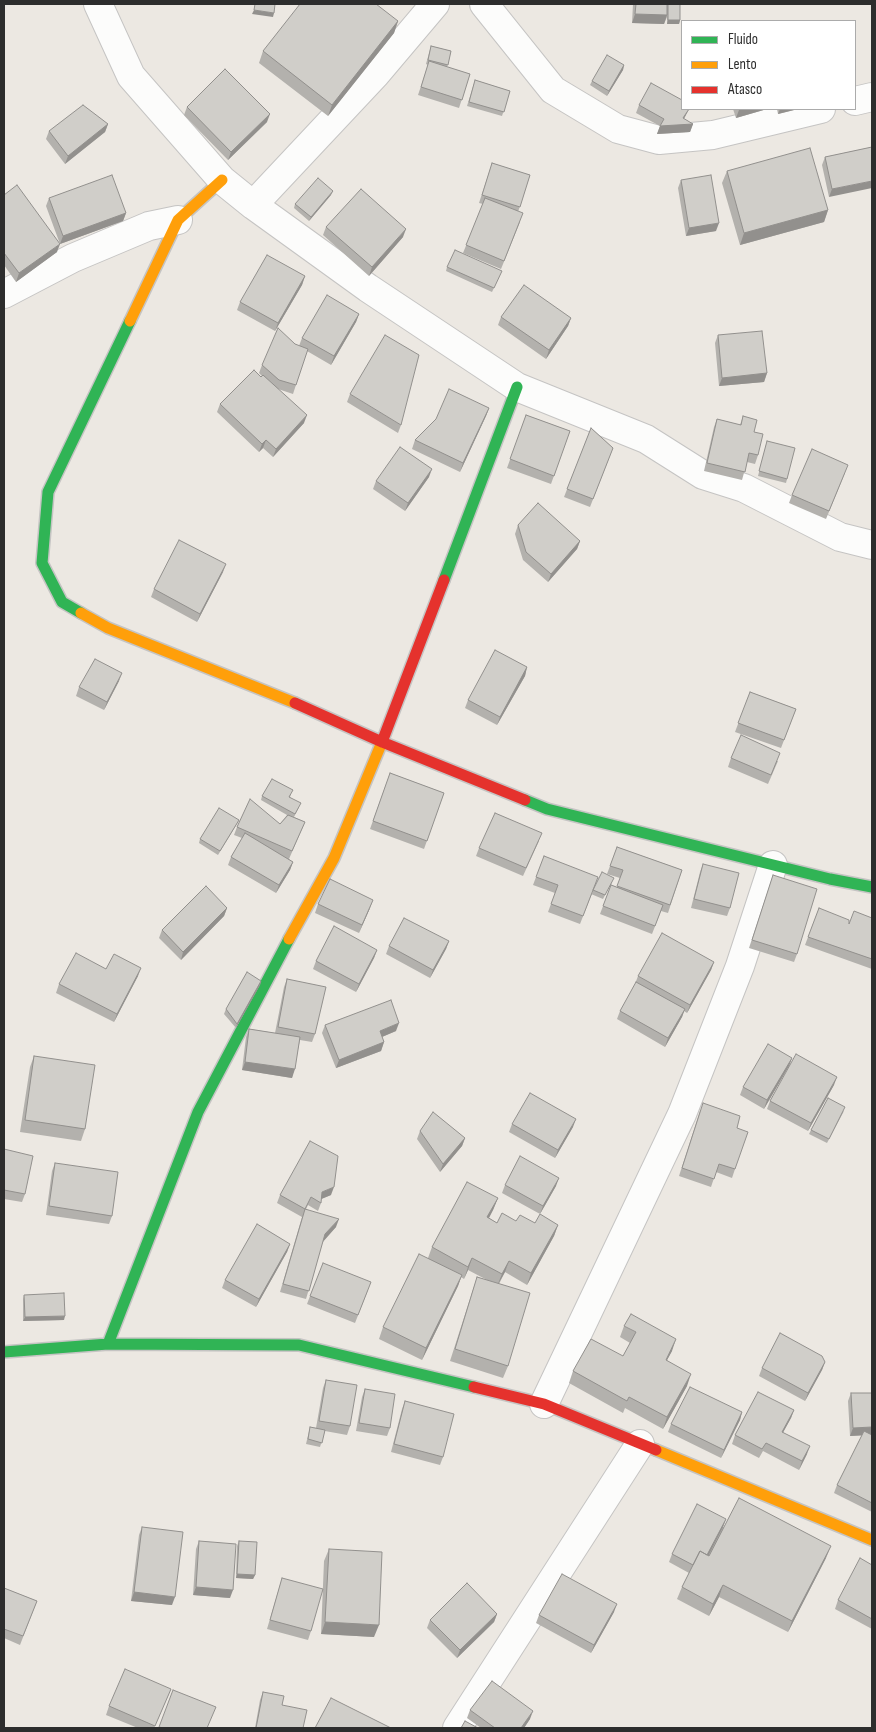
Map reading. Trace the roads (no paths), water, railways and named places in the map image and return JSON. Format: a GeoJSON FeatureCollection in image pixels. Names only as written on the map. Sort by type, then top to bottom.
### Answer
{"type":"FeatureCollection","features":[{"type":"Feature","properties":{"kind":"street"},"geometry":{"type":"LineString","coordinates":[[98,4],[131,76],[222,180],[252,205],[368,288],[517,387],[646,439],[703,475],[744,488],[840,537],[872,545]]}},
{"type":"Feature","properties":{"kind":"street"},"geometry":{"type":"LineString","coordinates":[[252,205],[375,75],[435,4]]}},
{"type":"Feature","properties":{"kind":"street"},"geometry":{"type":"LineString","coordinates":[[484,4],[553,90],[618,129],[658,140],[712,134],[817,110]]}},
{"type":"Feature","properties":{"kind":"street"},"geometry":{"type":"LineString","coordinates":[[856,101],[872,97]]}},
{"type":"Feature","properties":{"kind":"street"},"geometry":{"type":"LineString","coordinates":[[222,180],[178,220],[48,492],[42,564],[62,602],[108,628],[265,690],[382,742],[547,809],[830,879],[872,887]]}},
{"type":"Feature","properties":{"kind":"street"},"geometry":{"type":"LineString","coordinates":[[4,294],[73,258],[149,226],[178,220]]}},
{"type":"Feature","properties":{"kind":"street"},"geometry":{"type":"LineString","coordinates":[[108,1344],[198,1112],[268,976],[334,858],[382,742],[517,387]]}},
{"type":"Feature","properties":{"kind":"street"},"geometry":{"type":"LineString","coordinates":[[544,1404],[682,1114],[740,966],[773,865]]}},
{"type":"Feature","properties":{"kind":"street"},"geometry":{"type":"LineString","coordinates":[[4,1352],[108,1344],[299,1345],[544,1404],[872,1540]]}},
{"type":"Feature","properties":{"kind":"street"},"geometry":{"type":"LineString","coordinates":[[457,1728],[640,1444]]}}]}
